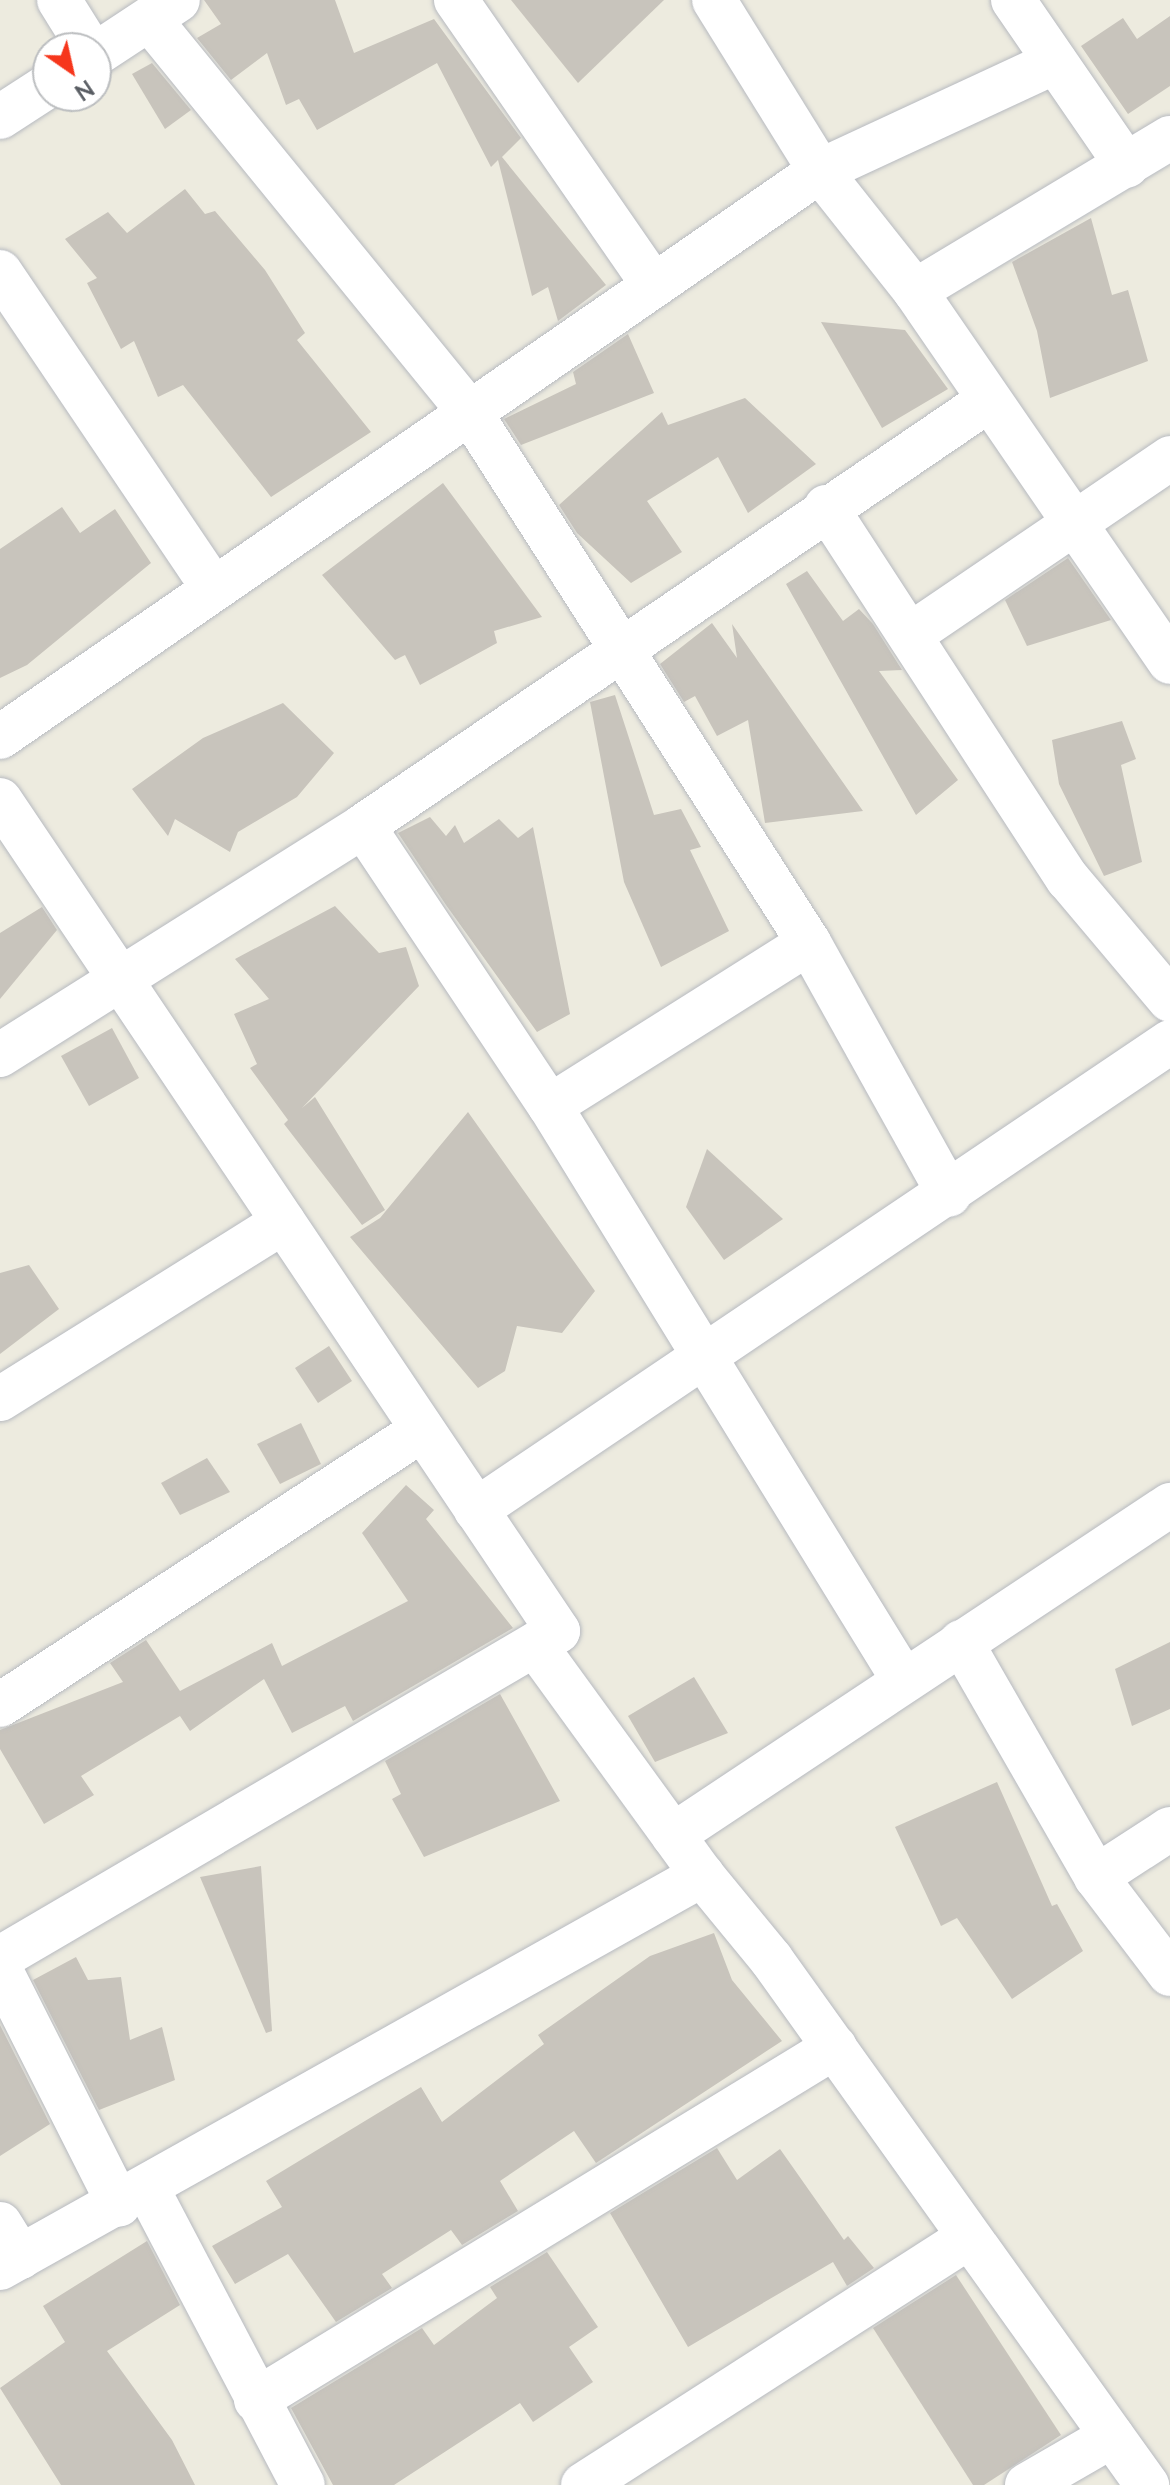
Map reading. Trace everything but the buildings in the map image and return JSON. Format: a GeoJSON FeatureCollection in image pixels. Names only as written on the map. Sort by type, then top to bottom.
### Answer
{"type":"FeatureCollection","features":[{"type":"Feature","properties":{"kind":"street"},"geometry":{"type":"LineString","coordinates":[[59,0],[79,32]]}},
{"type":"Feature","properties":{"kind":"street"},"geometry":{"type":"LineString","coordinates":[[456,0],[653,285]]}},
{"type":"Feature","properties":{"kind":"street"},"geometry":{"type":"LineString","coordinates":[[714,0],[820,171],[915,291],[1170,662]]}},
{"type":"Feature","properties":{"kind":"street"},"geometry":{"type":"LineString","coordinates":[[1013,0],[1127,166]]}},
{"type":"Feature","properties":{"kind":"street"},"geometry":{"type":"LineString","coordinates":[[112,44],[164,10],[471,414],[809,943],[949,1195]]}},
{"type":"Feature","properties":{"kind":"street"},"geometry":{"type":"LineString","coordinates":[[0,737],[820,171],[1055,62]]}},
{"type":"Feature","properties":{"kind":"street"},"geometry":{"type":"LineString","coordinates":[[0,117],[32,96]]}},
{"type":"Feature","properties":{"kind":"street"},"geometry":{"type":"LineString","coordinates":[[915,291],[1170,138]]}},
{"type":"Feature","properties":{"kind":"street"},"geometry":{"type":"LineString","coordinates":[[0,272],[213,588]]}},
{"type":"Feature","properties":{"kind":"street"},"geometry":{"type":"LineString","coordinates":[[0,1055],[363,826],[623,651],[826,507],[989,400]]}},
{"type":"Feature","properties":{"kind":"street"},"geometry":{"type":"LineString","coordinates":[[910,635],[1076,525],[1170,458]]}},
{"type":"Feature","properties":{"kind":"street"},"geometry":{"type":"LineString","coordinates":[[826,507],[1068,879],[1170,1000]]}},
{"type":"Feature","properties":{"kind":"street"},"geometry":{"type":"LineString","coordinates":[[0,800],[122,977],[558,1631],[0,1958]]}},
{"type":"Feature","properties":{"kind":"street"},"geometry":{"type":"LineString","coordinates":[[363,826],[550,1106],[701,1358],[904,1681]]}},
{"type":"Feature","properties":{"kind":"street"},"geometry":{"type":"LineString","coordinates":[[550,1106],[809,943]]}},
{"type":"Feature","properties":{"kind":"street"},"geometry":{"type":"LineString","coordinates":[[476,1510],[949,1195],[1170,1042]]}},
{"type":"Feature","properties":{"kind":"street"},"geometry":{"type":"LineString","coordinates":[[0,1399],[283,1222]]}},
{"type":"Feature","properties":{"kind":"street"},"geometry":{"type":"LineString","coordinates":[[0,1705],[422,1430]]}},
{"type":"Feature","properties":{"kind":"street"},"geometry":{"type":"LineString","coordinates":[[673,1835],[1170,1505]]}},
{"type":"Feature","properties":{"kind":"street"},"geometry":{"type":"LineString","coordinates":[[961,1642],[1096,1877],[1170,1974]]}},
{"type":"Feature","properties":{"kind":"street"},"geometry":{"type":"LineString","coordinates":[[535,1645],[702,1875],[835,2047],[966,2239],[1147,2485]]}},
{"type":"Feature","properties":{"kind":"street"},"geometry":{"type":"LineString","coordinates":[[1096,1877],[1170,1829]]}},
{"type":"Feature","properties":{"kind":"street"},"geometry":{"type":"LineString","coordinates":[[7,2250],[133,2198],[702,1875]]}},
{"type":"Feature","properties":{"kind":"street"},"geometry":{"type":"LineString","coordinates":[[0,1969],[133,2198],[256,2400],[303,2485]]}},
{"type":"Feature","properties":{"kind":"street"},"geometry":{"type":"LineString","coordinates":[[256,2400],[835,2047]]}},
{"type":"Feature","properties":{"kind":"street"},"geometry":{"type":"LineString","coordinates":[[583,2485],[966,2239]]}},
{"type":"Feature","properties":{"kind":"street"},"geometry":{"type":"LineString","coordinates":[[1027,2485],[1112,2436]]}}]}
